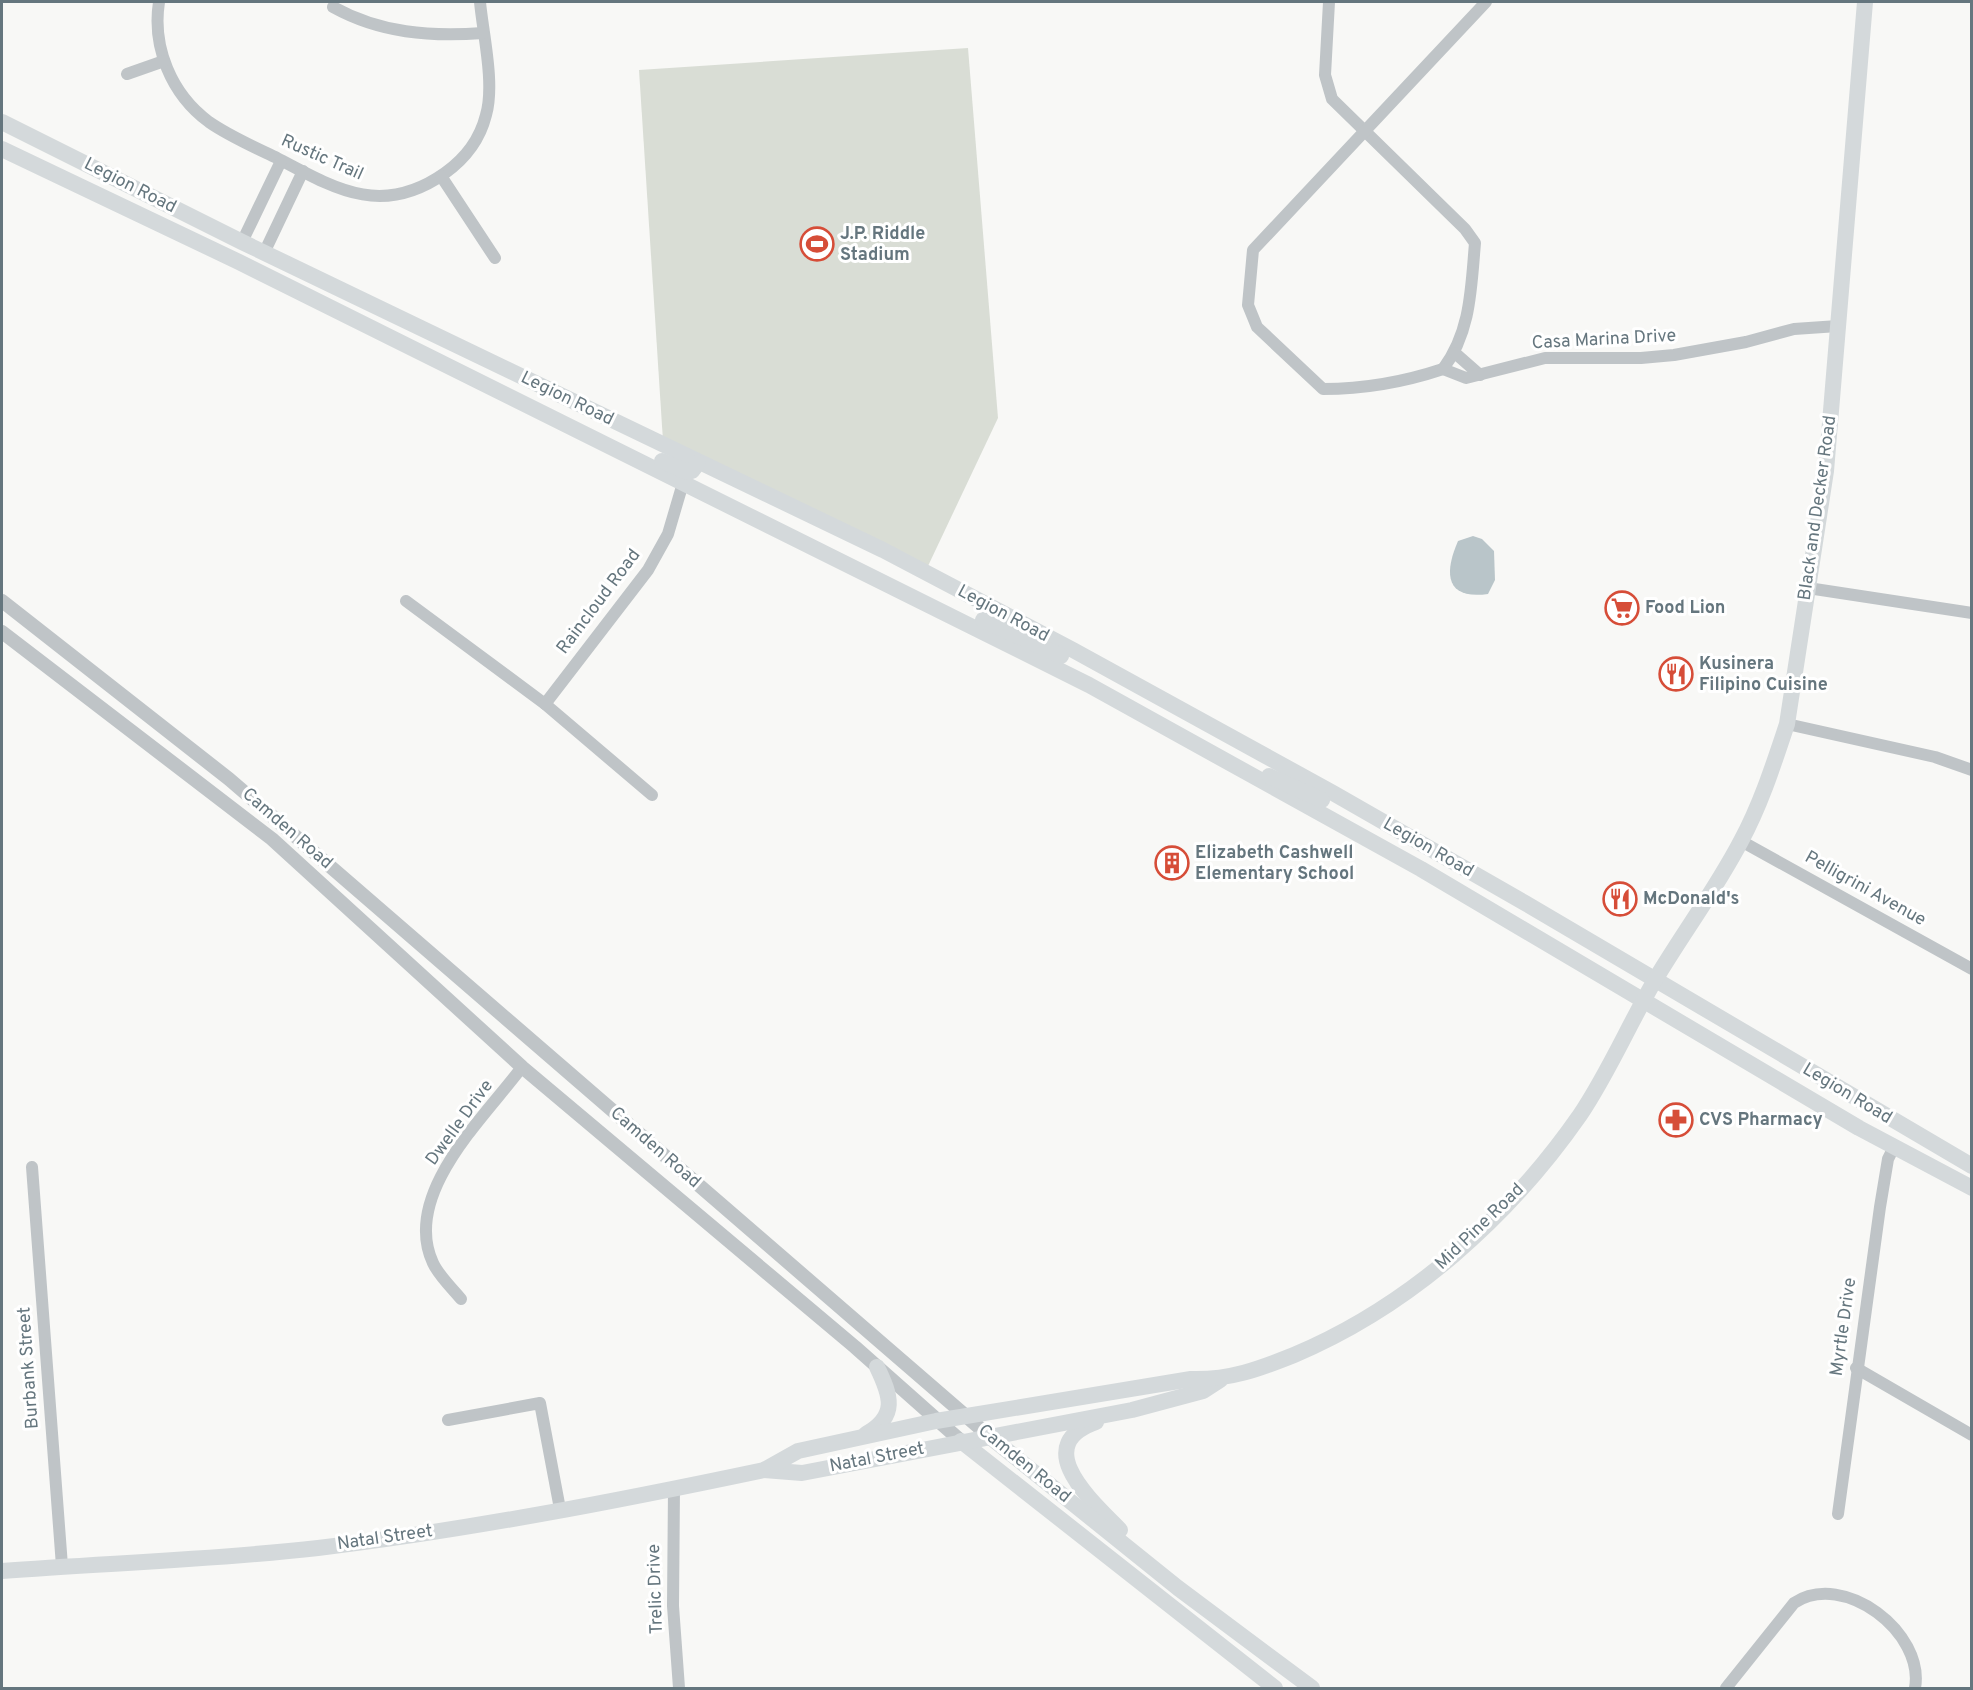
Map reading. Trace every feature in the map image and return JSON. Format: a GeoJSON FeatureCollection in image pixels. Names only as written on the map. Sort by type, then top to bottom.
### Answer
{"type":"FeatureCollection","features":[{"type":"Feature","properties":{"kind":"main road","name":"Black and Decker Road"},"geometry":{"type":"LineString","coordinates":[[1655,981],[1741,841],[1755,812],[1787,724],[1826,471],[1865,2]]}},
{"type":"Feature","properties":{"kind":"main road","name":"Legion Road"},"geometry":{"type":"LineString","coordinates":[[2,122],[264,253],[883,550],[1073,650],[1481,878],[1971,1166]]}},
{"type":"Feature","properties":{"kind":"main road","name":"Legion Road"},"geometry":{"type":"LineString","coordinates":[[2,149],[263,275],[1074,678],[1421,869],[1643,1003],[1894,1147],[1971,1188]]}},
{"type":"Feature","properties":{"kind":"main road"},"geometry":{"type":"LineString","coordinates":[[147,219],[158,217],[249,257],[257,258],[264,253]]}},
{"type":"Feature","properties":{"kind":"main road"},"geometry":{"type":"LineString","coordinates":[[263,275],[273,271],[434,343],[451,343]]}},
{"type":"Feature","properties":{"kind":"main road"},"geometry":{"type":"LineString","coordinates":[[529,408],[551,409],[687,472],[692,471],[698,463]]}},
{"type":"Feature","properties":{"kind":"main road"},"geometry":{"type":"LineString","coordinates":[[879,581],[920,590],[1066,659],[1070,658],[1073,650]]}},
{"type":"Feature","properties":{"kind":"main road"},"geometry":{"type":"LineString","coordinates":[[1074,678],[1079,670],[1086,669],[1209,734],[1236,740]]}},
{"type":"Feature","properties":{"kind":"main road"},"geometry":{"type":"LineString","coordinates":[[1251,775],[1275,776],[1336,807],[1348,802]]}},
{"type":"Feature","properties":{"kind":"main road"},"geometry":{"type":"LineString","coordinates":[[1340,824],[1349,817],[1439,864],[1481,878]]}},
{"type":"Feature","properties":{"kind":"main road","name":"Mid Pine Road"},"geometry":{"type":"LineString","coordinates":[[989,1436],[1132,1410],[1203,1391],[1220,1380],[1270,1365],[1336,1335],[1402,1295],[1458,1251],[1500,1211],[1564,1137],[1599,1085],[1655,981]]}},
{"type":"Feature","properties":{"kind":"main road"},"geometry":{"type":"LineString","coordinates":[[861,1437],[879,1426],[887,1415],[889,1399],[877,1367]]}},
{"type":"Feature","properties":{"kind":"main road","name":"Mid Pine Road"},"geometry":{"type":"LineString","coordinates":[[964,1416],[1191,1379],[1220,1380]]}},
{"type":"Feature","properties":{"kind":"main road"},"geometry":{"type":"LineString","coordinates":[[1132,1410],[1084,1426],[1074,1434],[1067,1446],[1070,1475],[1085,1494],[1178,1588]]}},
{"type":"Feature","properties":{"kind":"main road","name":"Natal Street"},"geometry":{"type":"LineString","coordinates":[[764,1470],[798,1451],[964,1416]]}},
{"type":"Feature","properties":{"kind":"main road","name":"Natal Street"},"geometry":{"type":"LineString","coordinates":[[2,1570],[177,1560],[317,1548],[560,1509],[764,1470],[802,1473],[989,1436]]}},
{"type":"Feature","properties":{"kind":"main road","name":"Camden Road"},"geometry":{"type":"LineString","coordinates":[[989,1436],[1178,1588],[1312,1689]]}},
{"type":"Feature","properties":{"kind":"main road","name":"Camden Road"},"geometry":{"type":"LineString","coordinates":[[961,1441],[1275,1689]]}},
{"type":"Feature","properties":{"kind":"street","name":"Rustic Trail"},"geometry":{"type":"LineString","coordinates":[[159,2],[157,27],[164,61],[184,98],[207,120],[281,161],[344,191],[378,198],[410,192],[441,176],[454,167],[471,149],[487,112],[489,93],[480,2]]}},
{"type":"Feature","properties":{"kind":"street"},"geometry":{"type":"LineString","coordinates":[[1329,2],[1326,75],[1332,99],[1365,131],[1465,229],[1475,243],[1469,312],[1455,353],[1443,369],[1418,377],[1350,389],[1323,389],[1257,327],[1248,305],[1253,250],[1365,131],[1486,2]]}},
{"type":"Feature","properties":{"kind":"street"},"geometry":{"type":"LineString","coordinates":[[333,7],[369,24],[395,30],[452,35],[483,33]]}},
{"type":"Feature","properties":{"kind":"street"},"geometry":{"type":"LineString","coordinates":[[127,74],[164,61]]}},
{"type":"Feature","properties":{"kind":"street"},"geometry":{"type":"LineString","coordinates":[[242,242],[281,161]]}},
{"type":"Feature","properties":{"kind":"street"},"geometry":{"type":"LineString","coordinates":[[264,253],[303,171]]}},
{"type":"Feature","properties":{"kind":"street"},"geometry":{"type":"LineString","coordinates":[[441,176],[495,258]]}},
{"type":"Feature","properties":{"kind":"street","name":"Casa Marina Drive"},"geometry":{"type":"LineString","coordinates":[[1455,376],[1467,378],[1545,358],[1641,358],[1674,355],[1746,342],[1794,329],[1838,326]]}},
{"type":"Feature","properties":{"kind":"street"},"geometry":{"type":"LineString","coordinates":[[1455,353],[1480,375]]}},
{"type":"Feature","properties":{"kind":"street"},"geometry":{"type":"LineString","coordinates":[[1443,369],[1455,376],[1468,363]]}},
{"type":"Feature","properties":{"kind":"street","name":"Raincloud Road"},"geometry":{"type":"LineString","coordinates":[[545,704],[648,570],[668,534],[683,483]]}},
{"type":"Feature","properties":{"kind":"street"},"geometry":{"type":"LineString","coordinates":[[1808,588],[1971,613]]}},
{"type":"Feature","properties":{"kind":"street","name":"Camden Road"},"geometry":{"type":"LineString","coordinates":[[2,601],[229,779],[989,1436]]}},
{"type":"Feature","properties":{"kind":"street"},"geometry":{"type":"LineString","coordinates":[[406,601],[545,704],[652,795]]}},
{"type":"Feature","properties":{"kind":"street","name":"Camden Road"},"geometry":{"type":"LineString","coordinates":[[2,633],[272,839],[522,1067],[877,1367],[961,1441]]}},
{"type":"Feature","properties":{"kind":"street"},"geometry":{"type":"LineString","coordinates":[[1787,724],[1935,757],[1971,770]]}},
{"type":"Feature","properties":{"kind":"street","name":"Pelligrini Avenue"},"geometry":{"type":"LineString","coordinates":[[1741,841],[1971,969]]}},
{"type":"Feature","properties":{"kind":"street","name":"Dwelle Drive"},"geometry":{"type":"LineString","coordinates":[[461,1299],[433,1263],[424,1220],[432,1196],[455,1154],[522,1067]]}},
{"type":"Feature","properties":{"kind":"street","name":"Myrtle Drive"},"geometry":{"type":"LineString","coordinates":[[1838,1514],[1856,1368],[1888,1159],[1894,1147]]}},
{"type":"Feature","properties":{"kind":"street","name":"Burbank Street"},"geometry":{"type":"LineString","coordinates":[[32,1167],[63,1566]]}},
{"type":"Feature","properties":{"kind":"street"},"geometry":{"type":"LineString","coordinates":[[1856,1368],[1971,1435]]}},
{"type":"Feature","properties":{"kind":"street"},"geometry":{"type":"LineString","coordinates":[[448,1420],[540,1403],[560,1509]]}},
{"type":"Feature","properties":{"kind":"street","name":"Trelic Drive"},"geometry":{"type":"LineString","coordinates":[[674,1488],[673,1606],[679,1689]]}},
{"type":"Feature","properties":{"kind":"street"},"geometry":{"type":"LineString","coordinates":[[1726,1689],[1794,1603],[1802,1598],[1826,1592],[1855,1598],[1888,1623],[1900,1638],[1914,1664],[1915,1689]]}},
{"type":"Feature","properties":{"kind":"shaded area","name":"J.P. Riddle Stadium"},"geometry":{"type":"Polygon","coordinates":[[[968,48],[998,418],[928,566],[663,441],[639,70],[968,48]]]}},
{"type":"Feature","properties":{"kind":"shaded area"},"geometry":{"type":"Polygon","coordinates":[[[1473,536],[1482,539],[1494,551],[1495,580],[1488,594],[1463,593],[1452,582],[1451,564],[1458,541],[1473,536]]]}},
{"type":"Feature","properties":{"kind":"place","name":"J.P. Riddle Stadium"},"geometry":{"type":"Point","coordinates":[817,244]}},
{"type":"Feature","properties":{"kind":"place","name":"Food Lion"},"geometry":{"type":"Point","coordinates":[1622,608]}},
{"type":"Feature","properties":{"kind":"place","name":"Kusinera Filipino Cuisine"},"geometry":{"type":"Point","coordinates":[1676,674]}},
{"type":"Feature","properties":{"kind":"place","name":"Elizabeth Cashwell Elementary School"},"geometry":{"type":"Point","coordinates":[1172,863]}},
{"type":"Feature","properties":{"kind":"place","name":"McDonald's"},"geometry":{"type":"Point","coordinates":[1620,899]}},
{"type":"Feature","properties":{"kind":"place","name":"CVS Pharmacy"},"geometry":{"type":"Point","coordinates":[1676,1120]}}]}
